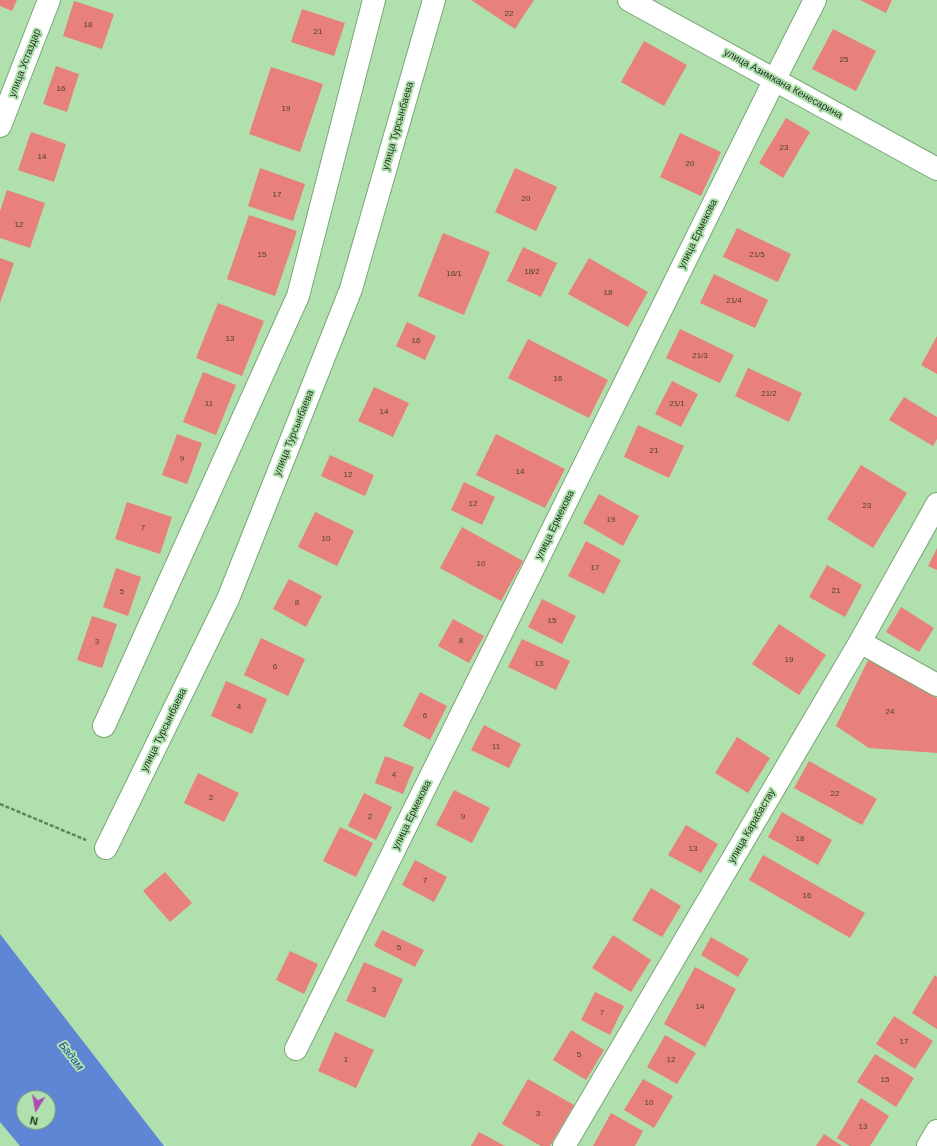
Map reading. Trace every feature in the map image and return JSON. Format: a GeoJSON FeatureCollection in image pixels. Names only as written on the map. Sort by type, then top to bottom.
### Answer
{"type":"FeatureCollection","features":[{"type":"Feature","properties":{"kind":"street","name":"улица Устаздар"},"geometry":{"type":"LineString","coordinates":[[0,126],[49,0]]}},
{"type":"Feature","properties":{"kind":"street"},"geometry":{"type":"LineString","coordinates":[[104,726],[298,296],[374,0]]}},
{"type":"Feature","properties":{"kind":"street","name":"улица Турсынбаева"},"geometry":{"type":"LineString","coordinates":[[106,848],[228,599],[351,289],[434,0]]}},
{"type":"Feature","properties":{"kind":"street","name":"улица Азимхана Кенесарина"},"geometry":{"type":"LineString","coordinates":[[629,0],[937,169]]}},
{"type":"Feature","properties":{"kind":"street","name":"улица Ермекова"},"geometry":{"type":"LineString","coordinates":[[296,1049],[815,0]]}},
{"type":"Feature","properties":{"kind":"street","name":"улица Карабастау"},"geometry":{"type":"LineString","coordinates":[[564,1146],[860,642],[937,504]]}},
{"type":"Feature","properties":{"kind":"street"},"geometry":{"type":"LineString","coordinates":[[860,642],[937,685]]}},
{"type":"Feature","properties":{"kind":"street"},"geometry":{"type":"LineString","coordinates":[[928,1146],[937,1131]]}},
{"type":"Feature","properties":{"kind":"path"},"geometry":{"type":"LineString","coordinates":[[0,804],[106,848]]}},
{"type":"Feature","properties":{"kind":"water","name":"Бадам"},"geometry":{"type":"Polygon","coordinates":[[[0,934],[164,1146],[20,1146],[0,1122],[0,934]]]}},
{"type":"Feature","properties":{"kind":"building"},"geometry":{"type":"Polygon","coordinates":[[[0,0],[17,0],[12,11],[0,6],[0,0]]]}},
{"type":"Feature","properties":{"kind":"building"},"geometry":{"type":"Polygon","coordinates":[[[471,0],[534,0],[515,29],[471,0]]]}},
{"type":"Feature","properties":{"kind":"building"},"geometry":{"type":"Polygon","coordinates":[[[860,0],[892,0],[886,13],[860,0]]]}},
{"type":"Feature","properties":{"kind":"building"},"geometry":{"type":"Polygon","coordinates":[[[74,1],[114,14],[102,49],[63,36],[74,1]]]}},
{"type":"Feature","properties":{"kind":"building"},"geometry":{"type":"Polygon","coordinates":[[[302,9],[345,23],[334,56],[291,42],[302,9]]]}},
{"type":"Feature","properties":{"kind":"building"},"geometry":{"type":"Polygon","coordinates":[[[833,29],[876,51],[856,91],[812,69],[833,29]]]}},
{"type":"Feature","properties":{"kind":"building"},"geometry":{"type":"Polygon","coordinates":[[[644,41],[687,65],[664,106],[621,82],[644,41]]]}},
{"type":"Feature","properties":{"kind":"building"},"geometry":{"type":"Polygon","coordinates":[[[56,66],[79,74],[67,112],[43,104],[56,66]]]}},
{"type":"Feature","properties":{"kind":"building"},"geometry":{"type":"Polygon","coordinates":[[[271,67],[323,84],[300,152],[249,134],[271,67]]]}},
{"type":"Feature","properties":{"kind":"building"},"geometry":{"type":"Polygon","coordinates":[[[786,118],[810,132],[783,178],[759,163],[786,118]]]}},
{"type":"Feature","properties":{"kind":"building"},"geometry":{"type":"Polygon","coordinates":[[[31,132],[66,144],[54,182],[18,170],[31,132]]]}},
{"type":"Feature","properties":{"kind":"building"},"geometry":{"type":"Polygon","coordinates":[[[680,133],[721,152],[701,196],[660,177],[680,133]]]}},
{"type":"Feature","properties":{"kind":"building"},"geometry":{"type":"Polygon","coordinates":[[[260,168],[305,184],[293,221],[248,206],[260,168]]]}},
{"type":"Feature","properties":{"kind":"building"},"geometry":{"type":"Polygon","coordinates":[[[515,168],[557,187],[536,231],[495,212],[515,168]]]}},
{"type":"Feature","properties":{"kind":"building"},"geometry":{"type":"Polygon","coordinates":[[[7,190],[45,203],[30,248],[0,238],[0,211],[7,190]]]}},
{"type":"Feature","properties":{"kind":"building"},"geometry":{"type":"Polygon","coordinates":[[[249,215],[297,231],[275,296],[227,279],[249,215]]]}},
{"type":"Feature","properties":{"kind":"building"},"geometry":{"type":"Polygon","coordinates":[[[737,228],[791,254],[778,282],[723,257],[737,228]]]}},
{"type":"Feature","properties":{"kind":"building"},"geometry":{"type":"Polygon","coordinates":[[[443,233],[490,252],[464,315],[418,296],[443,233]]]}},
{"type":"Feature","properties":{"kind":"building"},"geometry":{"type":"Polygon","coordinates":[[[523,247],[557,263],[541,297],[507,281],[523,247]]]}},
{"type":"Feature","properties":{"kind":"building"},"geometry":{"type":"Polygon","coordinates":[[[0,258],[14,263],[0,303],[0,258]]]}},
{"type":"Feature","properties":{"kind":"building"},"geometry":{"type":"Polygon","coordinates":[[[589,258],[648,292],[628,327],[568,294],[589,258]]]}},
{"type":"Feature","properties":{"kind":"building"},"geometry":{"type":"Polygon","coordinates":[[[714,274],[768,300],[755,328],[700,303],[714,274]]]}},
{"type":"Feature","properties":{"kind":"building"},"geometry":{"type":"Polygon","coordinates":[[[218,303],[264,321],[242,376],[196,358],[218,303]]]}},
{"type":"Feature","properties":{"kind":"building"},"geometry":{"type":"Polygon","coordinates":[[[407,322],[436,336],[425,360],[396,346],[407,322]]]}},
{"type":"Feature","properties":{"kind":"building"},"geometry":{"type":"Polygon","coordinates":[[[680,329],[734,355],[720,383],[666,358],[680,329]]]}},
{"type":"Feature","properties":{"kind":"building"},"geometry":{"type":"Polygon","coordinates":[[[937,336],[937,374],[921,365],[937,336]]]}},
{"type":"Feature","properties":{"kind":"building"},"geometry":{"type":"Polygon","coordinates":[[[528,339],[608,380],[589,418],[508,378],[528,339]]]}},
{"type":"Feature","properties":{"kind":"building"},"geometry":{"type":"Polygon","coordinates":[[[748,368],[802,393],[789,422],[735,396],[748,368]]]}},
{"type":"Feature","properties":{"kind":"building"},"geometry":{"type":"Polygon","coordinates":[[[203,372],[236,385],[216,435],[183,422],[203,372]]]}},
{"type":"Feature","properties":{"kind":"building"},"geometry":{"type":"Polygon","coordinates":[[[672,381],[698,394],[681,427],[655,414],[672,381]]]}},
{"type":"Feature","properties":{"kind":"building"},"geometry":{"type":"Polygon","coordinates":[[[374,387],[409,403],[393,437],[358,421],[374,387]]]}},
{"type":"Feature","properties":{"kind":"building"},"geometry":{"type":"Polygon","coordinates":[[[904,397],[937,417],[937,439],[933,446],[889,420],[904,397]]]}},
{"type":"Feature","properties":{"kind":"building"},"geometry":{"type":"Polygon","coordinates":[[[638,425],[684,446],[669,478],[624,457],[638,425]]]}},
{"type":"Feature","properties":{"kind":"building"},"geometry":{"type":"Polygon","coordinates":[[[177,434],[202,443],[187,484],[162,475],[177,434]]]}},
{"type":"Feature","properties":{"kind":"building"},"geometry":{"type":"Polygon","coordinates":[[[496,434],[565,469],[545,508],[476,475],[496,434]]]}},
{"type":"Feature","properties":{"kind":"building"},"geometry":{"type":"Polygon","coordinates":[[[330,455],[374,475],[365,496],[321,476],[330,455]]]}},
{"type":"Feature","properties":{"kind":"building"},"geometry":{"type":"Polygon","coordinates":[[[861,465],[907,493],[873,548],[827,519],[861,465]]]}},
{"type":"Feature","properties":{"kind":"building"},"geometry":{"type":"Polygon","coordinates":[[[464,482],[495,497],[482,525],[451,510],[464,482]]]}},
{"type":"Feature","properties":{"kind":"building"},"geometry":{"type":"Polygon","coordinates":[[[599,494],[639,516],[623,546],[583,523],[599,494]]]}},
{"type":"Feature","properties":{"kind":"building"},"geometry":{"type":"Polygon","coordinates":[[[127,502],[172,517],[160,554],[115,539],[127,502]]]}},
{"type":"Feature","properties":{"kind":"building"},"geometry":{"type":"Polygon","coordinates":[[[315,512],[354,531],[337,566],[298,547],[315,512]]]}},
{"type":"Feature","properties":{"kind":"building"},"geometry":{"type":"Polygon","coordinates":[[[462,527],[523,561],[501,601],[440,568],[462,527]]]}},
{"type":"Feature","properties":{"kind":"building"},"geometry":{"type":"Polygon","coordinates":[[[586,541],[621,560],[604,594],[568,576],[586,541]]]}},
{"type":"Feature","properties":{"kind":"building"},"geometry":{"type":"Polygon","coordinates":[[[937,548],[937,570],[928,566],[937,548]]]}},
{"type":"Feature","properties":{"kind":"building"},"geometry":{"type":"Polygon","coordinates":[[[827,565],[862,585],[845,617],[809,597],[827,565]]]}},
{"type":"Feature","properties":{"kind":"building"},"geometry":{"type":"Polygon","coordinates":[[[116,568],[141,577],[128,616],[103,607],[116,568]]]}},
{"type":"Feature","properties":{"kind":"building"},"geometry":{"type":"Polygon","coordinates":[[[289,579],[322,596],[306,627],[273,609],[289,579]]]}},
{"type":"Feature","properties":{"kind":"building"},"geometry":{"type":"Polygon","coordinates":[[[542,599],[576,616],[562,644],[528,627],[542,599]]]}},
{"type":"Feature","properties":{"kind":"building"},"geometry":{"type":"Polygon","coordinates":[[[901,607],[934,628],[919,652],[886,632],[901,607]]]}},
{"type":"Feature","properties":{"kind":"building"},"geometry":{"type":"Polygon","coordinates":[[[92,616],[117,624],[102,668],[77,660],[92,616]]]}},
{"type":"Feature","properties":{"kind":"building"},"geometry":{"type":"Polygon","coordinates":[[[453,619],[484,636],[469,663],[438,646],[453,619]]]}},
{"type":"Feature","properties":{"kind":"building"},"geometry":{"type":"Polygon","coordinates":[[[779,624],[826,655],[799,695],[752,664],[779,624]]]}},
{"type":"Feature","properties":{"kind":"building"},"geometry":{"type":"Polygon","coordinates":[[[261,638],[305,659],[288,696],[244,675],[261,638]]]}},
{"type":"Feature","properties":{"kind":"building"},"geometry":{"type":"Polygon","coordinates":[[[522,639],[570,661],[556,690],[508,667],[522,639]]]}},
{"type":"Feature","properties":{"kind":"building"},"geometry":{"type":"Polygon","coordinates":[[[870,656],[937,698],[937,753],[869,748],[836,726],[870,656]]]}},
{"type":"Feature","properties":{"kind":"building"},"geometry":{"type":"Polygon","coordinates":[[[226,681],[267,699],[252,734],[211,716],[226,681]]]}},
{"type":"Feature","properties":{"kind":"building"},"geometry":{"type":"Polygon","coordinates":[[[420,692],[447,706],[430,740],[403,726],[420,692]]]}},
{"type":"Feature","properties":{"kind":"building"},"geometry":{"type":"Polygon","coordinates":[[[484,725],[521,744],[509,768],[471,750],[484,725]]]}},
{"type":"Feature","properties":{"kind":"building"},"geometry":{"type":"Polygon","coordinates":[[[737,737],[770,758],[748,793],[715,773],[737,737]]]}},
{"type":"Feature","properties":{"kind":"building"},"geometry":{"type":"Polygon","coordinates":[[[385,756],[414,767],[403,794],[375,783],[385,756]]]}},
{"type":"Feature","properties":{"kind":"building"},"geometry":{"type":"Polygon","coordinates":[[[809,761],[877,799],[862,825],[794,788],[809,761]]]}},
{"type":"Feature","properties":{"kind":"building"},"geometry":{"type":"Polygon","coordinates":[[[198,773],[239,793],[224,822],[184,803],[198,773]]]}},
{"type":"Feature","properties":{"kind":"building"},"geometry":{"type":"Polygon","coordinates":[[[454,790],[490,808],[472,843],[436,825],[454,790]]]}},
{"type":"Feature","properties":{"kind":"building"},"geometry":{"type":"Polygon","coordinates":[[[364,793],[392,807],[376,840],[348,826],[364,793]]]}},
{"type":"Feature","properties":{"kind":"building"},"geometry":{"type":"Polygon","coordinates":[[[782,812],[832,840],[818,865],[768,837],[782,812]]]}},
{"type":"Feature","properties":{"kind":"building"},"geometry":{"type":"Polygon","coordinates":[[[686,825],[718,844],[701,873],[668,855],[686,825]]]}},
{"type":"Feature","properties":{"kind":"building"},"geometry":{"type":"Polygon","coordinates":[[[340,827],[373,843],[356,877],[323,861],[340,827]]]}},
{"type":"Feature","properties":{"kind":"building"},"geometry":{"type":"Polygon","coordinates":[[[763,855],[865,913],[850,938],[749,880],[763,855]]]}},
{"type":"Feature","properties":{"kind":"building"},"geometry":{"type":"Polygon","coordinates":[[[415,860],[447,877],[434,902],[402,885],[415,860]]]}},
{"type":"Feature","properties":{"kind":"building"},"geometry":{"type":"Polygon","coordinates":[[[165,872],[192,903],[170,922],[143,891],[165,872]]]}},
{"type":"Feature","properties":{"kind":"building"},"geometry":{"type":"Polygon","coordinates":[[[651,888],[681,906],[662,937],[632,920],[651,888]]]}},
{"type":"Feature","properties":{"kind":"building"},"geometry":{"type":"Polygon","coordinates":[[[382,930],[424,950],[415,967],[374,946],[382,930]]]}},
{"type":"Feature","properties":{"kind":"building"},"geometry":{"type":"Polygon","coordinates":[[[613,935],[651,960],[631,992],[592,968],[613,935]]]}},
{"type":"Feature","properties":{"kind":"building"},"geometry":{"type":"Polygon","coordinates":[[[711,937],[749,959],[738,977],[701,955],[711,937]]]}},
{"type":"Feature","properties":{"kind":"building"},"geometry":{"type":"Polygon","coordinates":[[[290,951],[318,964],[304,994],[276,980],[290,951]]]}},
{"type":"Feature","properties":{"kind":"building"},"geometry":{"type":"Polygon","coordinates":[[[364,962],[403,979],[385,1018],[346,1001],[364,962]]]}},
{"type":"Feature","properties":{"kind":"building"},"geometry":{"type":"Polygon","coordinates":[[[695,967],[736,989],[705,1047],[664,1024],[695,967]]]}},
{"type":"Feature","properties":{"kind":"building"},"geometry":{"type":"Polygon","coordinates":[[[935,975],[937,977],[937,1029],[912,1013],[935,975]]]}},
{"type":"Feature","properties":{"kind":"building"},"geometry":{"type":"Polygon","coordinates":[[[595,992],[624,1006],[610,1035],[581,1020],[595,992]]]}},
{"type":"Feature","properties":{"kind":"building"},"geometry":{"type":"Polygon","coordinates":[[[894,1016],[933,1041],[915,1069],[876,1044],[894,1016]]]}},
{"type":"Feature","properties":{"kind":"building"},"geometry":{"type":"Polygon","coordinates":[[[571,1030],[604,1050],[586,1080],[553,1060],[571,1030]]]}},
{"type":"Feature","properties":{"kind":"building"},"geometry":{"type":"Polygon","coordinates":[[[335,1032],[374,1050],[356,1088],[318,1071],[335,1032]]]}},
{"type":"Feature","properties":{"kind":"building"},"geometry":{"type":"Polygon","coordinates":[[[665,1035],[696,1053],[677,1084],[647,1067],[665,1035]]]}},
{"type":"Feature","properties":{"kind":"building"},"geometry":{"type":"Polygon","coordinates":[[[875,1054],[914,1078],[896,1107],[857,1082],[875,1054]]]}},
{"type":"Feature","properties":{"kind":"building"},"geometry":{"type":"Polygon","coordinates":[[[528,1079],[574,1105],[550,1146],[541,1146],[502,1124],[528,1079]]]}},
{"type":"Feature","properties":{"kind":"building"},"geometry":{"type":"Polygon","coordinates":[[[643,1079],[673,1096],[654,1128],[624,1110],[643,1079]]]}},
{"type":"Feature","properties":{"kind":"building"},"geometry":{"type":"Polygon","coordinates":[[[861,1098],[889,1116],[870,1146],[850,1146],[837,1138],[861,1098]]]}},
{"type":"Feature","properties":{"kind":"building"},"geometry":{"type":"Polygon","coordinates":[[[611,1113],[643,1131],[635,1146],[593,1146],[611,1113]]]}},
{"type":"Feature","properties":{"kind":"building"},"geometry":{"type":"Polygon","coordinates":[[[479,1132],[505,1146],[471,1146],[479,1132]]]}},
{"type":"Feature","properties":{"kind":"building"},"geometry":{"type":"Polygon","coordinates":[[[824,1134],[842,1146],[816,1146],[824,1134]]]}}]}
